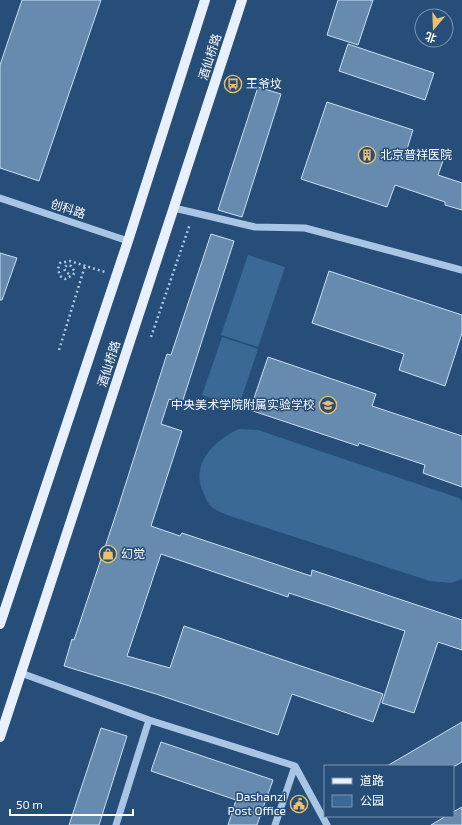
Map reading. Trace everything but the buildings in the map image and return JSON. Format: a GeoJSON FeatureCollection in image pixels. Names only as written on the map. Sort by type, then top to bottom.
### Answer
{"type":"FeatureCollection","features":[{"type":"Feature","properties":{"kind":"main road","name":"酒仙桥路"},"geometry":{"type":"LineString","coordinates":[[0,624],[128,241],[205,0]]}},
{"type":"Feature","properties":{"kind":"main road","name":"酒仙桥路"},"geometry":{"type":"LineString","coordinates":[[0,737],[242,0]]}},
{"type":"Feature","properties":{"kind":"street","name":"创科路"},"geometry":{"type":"LineString","coordinates":[[0,198],[128,241]]}},
{"type":"Feature","properties":{"kind":"street"},"geometry":{"type":"LineString","coordinates":[[174,208],[255,227],[305,228],[462,270]]}},
{"type":"Feature","properties":{"kind":"street"},"geometry":{"type":"LineString","coordinates":[[21,673],[149,720],[294,766],[327,825]]}},
{"type":"Feature","properties":{"kind":"street"},"geometry":{"type":"LineString","coordinates":[[116,825],[149,720]]}},
{"type":"Feature","properties":{"kind":"street"},"geometry":{"type":"LineString","coordinates":[[275,825],[294,766]]}},
{"type":"Feature","properties":{"kind":"path"},"geometry":{"type":"LineString","coordinates":[[151,337],[190,224]]}},
{"type":"Feature","properties":{"kind":"path"},"geometry":{"type":"LineString","coordinates":[[68,274],[64,268],[67,265],[72,266],[75,272],[73,275],[65,278],[60,276],[58,268],[60,263],[70,261]]}},
{"type":"Feature","properties":{"kind":"path"},"geometry":{"type":"LineString","coordinates":[[59,350],[85,266]]}},
{"type":"Feature","properties":{"kind":"green space"},"geometry":{"type":"Polygon","coordinates":[[[248,255],[285,267],[258,347],[221,335],[248,255]]]}},
{"type":"Feature","properties":{"kind":"green space"},"geometry":{"type":"Polygon","coordinates":[[[222,337],[258,349],[238,408],[202,395],[222,337]]]}},
{"type":"Feature","properties":{"kind":"green space"},"geometry":{"type":"Polygon","coordinates":[[[239,429],[258,430],[459,498],[462,501],[462,579],[451,583],[430,581],[230,516],[215,509],[208,503],[201,485],[199,475],[201,465],[212,448],[220,440],[239,429]]]}},
{"type":"Feature","properties":{"kind":"place","name":"王爷坟"},"geometry":{"type":"Point","coordinates":[233,84]}},
{"type":"Feature","properties":{"kind":"place","name":"北京普祥医院"},"geometry":{"type":"Point","coordinates":[367,155]}},
{"type":"Feature","properties":{"kind":"place","name":"中央美术学院附属实验学校"},"geometry":{"type":"Point","coordinates":[328,405]}},
{"type":"Feature","properties":{"kind":"place","name":"幻觉"},"geometry":{"type":"Point","coordinates":[108,554]}},
{"type":"Feature","properties":{"kind":"place","name":"Dashanzi Post Office"},"geometry":{"type":"Point","coordinates":[299,804]}}]}
